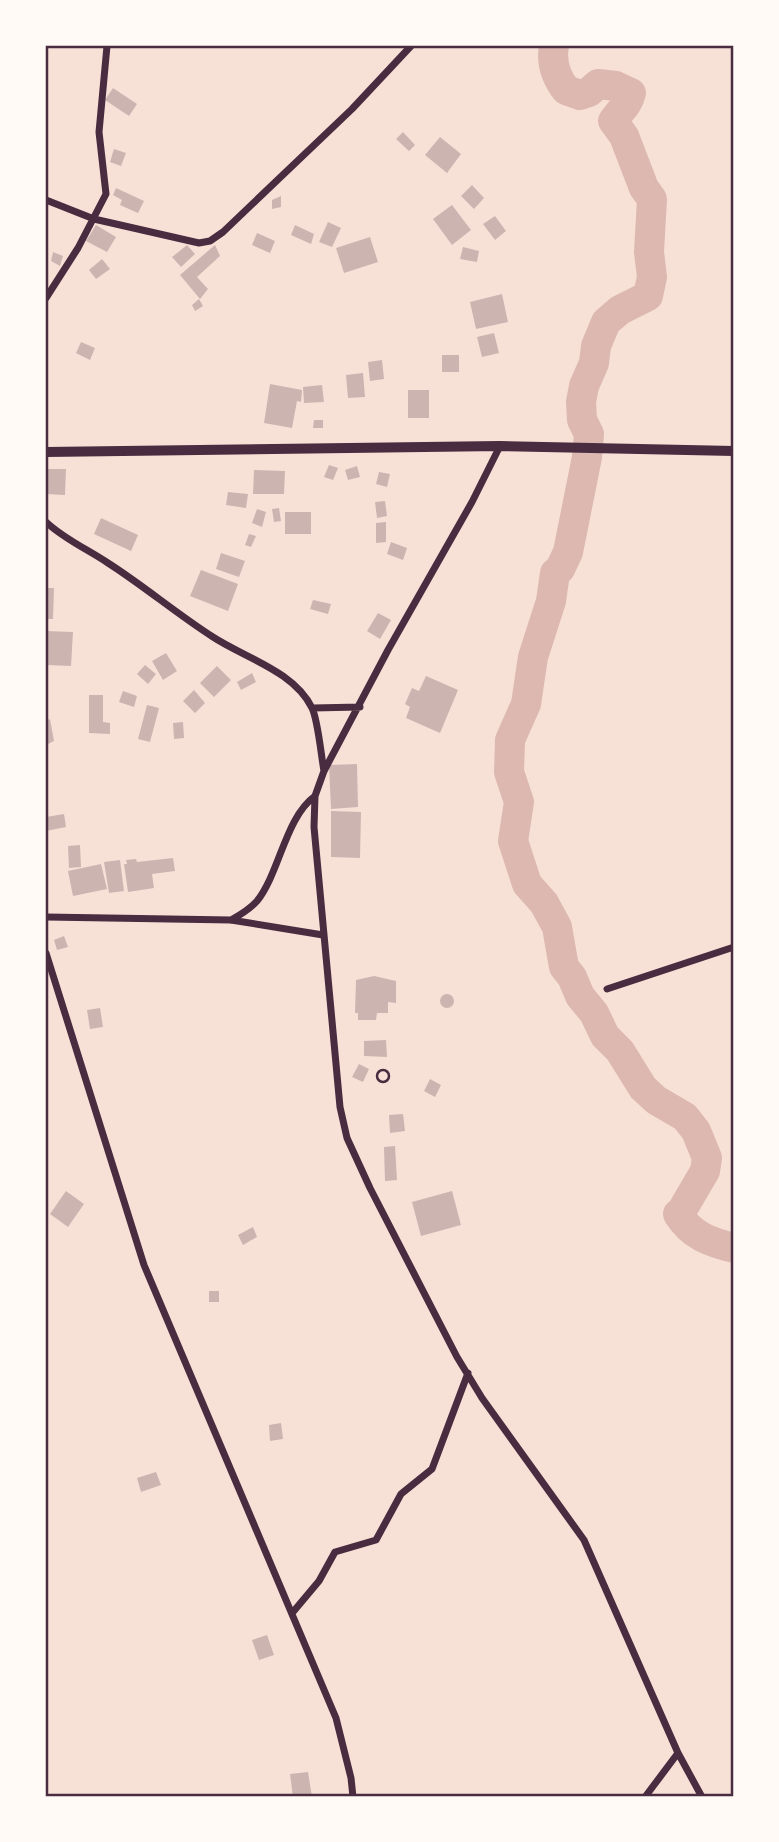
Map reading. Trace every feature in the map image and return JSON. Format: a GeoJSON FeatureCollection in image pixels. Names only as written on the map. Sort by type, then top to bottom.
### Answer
{"type":"FeatureCollection","features":[{"type":"Feature","properties":{"kind":"street"},"geometry":{"type":"LineString","coordinates":[[46,298],[106,194],[99,132],[107,46]]}},
{"type":"Feature","properties":{"kind":"street"},"geometry":{"type":"LineString","coordinates":[[46,200],[94,219],[199,243],[210,241],[223,232],[352,109],[411,46]]}},
{"type":"Feature","properties":{"kind":"street"},"geometry":{"type":"LineString","coordinates":[[500,446],[324,771],[315,796],[314,827],[340,1107],[347,1138],[370,1188],[482,1398],[584,1540],[678,1753],[702,1797]]}},
{"type":"Feature","properties":{"kind":"street"},"geometry":{"type":"LineString","coordinates":[[46,452],[500,446],[733,451]]}},
{"type":"Feature","properties":{"kind":"street"},"geometry":{"type":"LineString","coordinates":[[46,522],[58,533],[107,562],[214,638],[295,686],[313,708],[324,771]]}},
{"type":"Feature","properties":{"kind":"street"},"geometry":{"type":"LineString","coordinates":[[313,708],[360,707]]}},
{"type":"Feature","properties":{"kind":"street"},"geometry":{"type":"LineString","coordinates":[[231,920],[257,901],[302,810],[315,796]]}},
{"type":"Feature","properties":{"kind":"street"},"geometry":{"type":"LineString","coordinates":[[46,917],[231,920],[323,935]]}},
{"type":"Feature","properties":{"kind":"street"},"geometry":{"type":"LineString","coordinates":[[607,989],[733,947]]}},
{"type":"Feature","properties":{"kind":"street"},"geometry":{"type":"LineString","coordinates":[[46,953],[144,1265],[336,1718],[353,1797]]}},
{"type":"Feature","properties":{"kind":"street"},"geometry":{"type":"LineString","coordinates":[[293,1612],[320,1581],[335,1552],[376,1540],[401,1494],[430,1471],[468,1373]]}},
{"type":"Feature","properties":{"kind":"street"},"geometry":{"type":"LineString","coordinates":[[645,1797],[678,1753]]}},
{"type":"Feature","properties":{"kind":"building"},"geometry":{"type":"Polygon","coordinates":[[[113,88],[137,104],[129,116],[105,100],[113,88]]]}},
{"type":"Feature","properties":{"kind":"building"},"geometry":{"type":"Polygon","coordinates":[[[403,132],[415,145],[409,151],[396,139],[403,132]]]}},
{"type":"Feature","properties":{"kind":"building"},"geometry":{"type":"Polygon","coordinates":[[[440,137],[461,154],[447,173],[425,155],[440,137]]]}},
{"type":"Feature","properties":{"kind":"building"},"geometry":{"type":"Polygon","coordinates":[[[114,149],[126,153],[121,166],[110,162],[114,149]]]}},
{"type":"Feature","properties":{"kind":"building"},"geometry":{"type":"Polygon","coordinates":[[[472,185],[484,198],[474,209],[461,196],[472,185]]]}},
{"type":"Feature","properties":{"kind":"building"},"geometry":{"type":"Polygon","coordinates":[[[116,188],[144,201],[138,213],[120,205],[122,200],[113,195],[116,188]]]}},
{"type":"Feature","properties":{"kind":"building"},"geometry":{"type":"Polygon","coordinates":[[[281,196],[281,207],[272,209],[272,200],[281,196]]]}},
{"type":"Feature","properties":{"kind":"building"},"geometry":{"type":"Polygon","coordinates":[[[452,205],[471,230],[452,245],[433,219],[452,205]]]}},
{"type":"Feature","properties":{"kind":"building"},"geometry":{"type":"Polygon","coordinates":[[[495,216],[506,231],[495,240],[483,224],[495,216]]]}},
{"type":"Feature","properties":{"kind":"building"},"geometry":{"type":"Polygon","coordinates":[[[328,222],[341,228],[332,247],[319,242],[328,222]]]}},
{"type":"Feature","properties":{"kind":"building"},"geometry":{"type":"Polygon","coordinates":[[[96,225],[116,237],[107,252],[86,241],[96,225]]]}},
{"type":"Feature","properties":{"kind":"building"},"geometry":{"type":"Polygon","coordinates":[[[295,225],[314,234],[311,244],[291,235],[295,225]]]}},
{"type":"Feature","properties":{"kind":"building"},"geometry":{"type":"Polygon","coordinates":[[[257,233],[275,241],[270,253],[252,245],[257,233]]]}},
{"type":"Feature","properties":{"kind":"building"},"geometry":{"type":"Polygon","coordinates":[[[370,237],[378,262],[344,273],[336,248],[370,237]]]}},
{"type":"Feature","properties":{"kind":"building"},"geometry":{"type":"Polygon","coordinates":[[[187,245],[195,254],[181,267],[172,257],[187,245]]]}},
{"type":"Feature","properties":{"kind":"building"},"geometry":{"type":"Polygon","coordinates":[[[215,245],[220,256],[197,277],[208,289],[200,299],[180,275],[215,245]]]}},
{"type":"Feature","properties":{"kind":"building"},"geometry":{"type":"Polygon","coordinates":[[[463,247],[479,251],[477,262],[460,259],[463,247]]]}},
{"type":"Feature","properties":{"kind":"building"},"geometry":{"type":"Polygon","coordinates":[[[53,252],[63,256],[60,266],[51,261],[53,252]]]}},
{"type":"Feature","properties":{"kind":"building"},"geometry":{"type":"Polygon","coordinates":[[[102,259],[110,269],[96,279],[89,270],[102,259]]]}},
{"type":"Feature","properties":{"kind":"building"},"geometry":{"type":"Polygon","coordinates":[[[502,294],[508,322],[476,329],[470,302],[502,294]]]}},
{"type":"Feature","properties":{"kind":"building"},"geometry":{"type":"Polygon","coordinates":[[[199,299],[203,306],[195,311],[192,305],[199,299]]]}},
{"type":"Feature","properties":{"kind":"building"},"geometry":{"type":"Polygon","coordinates":[[[494,333],[499,353],[482,357],[477,337],[494,333]]]}},
{"type":"Feature","properties":{"kind":"building"},"geometry":{"type":"Polygon","coordinates":[[[81,342],[95,348],[90,360],[76,353],[81,342]]]}},
{"type":"Feature","properties":{"kind":"building"},"geometry":{"type":"Polygon","coordinates":[[[442,355],[459,355],[459,372],[442,372],[442,355]]]}},
{"type":"Feature","properties":{"kind":"building"},"geometry":{"type":"Polygon","coordinates":[[[382,360],[384,379],[370,381],[368,362],[382,360]]]}},
{"type":"Feature","properties":{"kind":"building"},"geometry":{"type":"Polygon","coordinates":[[[363,373],[365,397],[348,398],[346,375],[363,373]]]}},
{"type":"Feature","properties":{"kind":"building"},"geometry":{"type":"Polygon","coordinates":[[[270,384],[302,390],[292,428],[264,423],[270,384]]]}},
{"type":"Feature","properties":{"kind":"building"},"geometry":{"type":"Polygon","coordinates":[[[322,385],[324,402],[304,403],[303,387],[322,385]]]}},
{"type":"Feature","properties":{"kind":"building"},"geometry":{"type":"Polygon","coordinates":[[[408,390],[429,390],[429,418],[408,418],[408,390]]]}},
{"type":"Feature","properties":{"kind":"building"},"geometry":{"type":"Polygon","coordinates":[[[314,420],[323,420],[323,428],[313,428],[314,420]]]}},
{"type":"Feature","properties":{"kind":"building"},"geometry":{"type":"Polygon","coordinates":[[[329,465],[338,468],[333,480],[324,477],[329,465]]]}},
{"type":"Feature","properties":{"kind":"building"},"geometry":{"type":"Polygon","coordinates":[[[357,466],[360,477],[348,480],[345,470],[357,466]]]}},
{"type":"Feature","properties":{"kind":"building"},"geometry":{"type":"Polygon","coordinates":[[[46,469],[66,469],[65,495],[46,494],[46,469]]]}},
{"type":"Feature","properties":{"kind":"building"},"geometry":{"type":"Polygon","coordinates":[[[254,470],[285,471],[284,494],[253,494],[254,470]]]}},
{"type":"Feature","properties":{"kind":"building"},"geometry":{"type":"Polygon","coordinates":[[[379,472],[390,474],[387,487],[376,484],[379,472]]]}},
{"type":"Feature","properties":{"kind":"building"},"geometry":{"type":"Polygon","coordinates":[[[228,492],[248,494],[246,508],[226,505],[228,492]]]}},
{"type":"Feature","properties":{"kind":"building"},"geometry":{"type":"Polygon","coordinates":[[[385,501],[387,516],[377,518],[375,502],[385,501]]]}},
{"type":"Feature","properties":{"kind":"building"},"geometry":{"type":"Polygon","coordinates":[[[279,508],[281,521],[274,522],[272,509],[279,508]]]}},
{"type":"Feature","properties":{"kind":"building"},"geometry":{"type":"Polygon","coordinates":[[[257,509],[266,512],[262,527],[252,523],[257,509]]]}},
{"type":"Feature","properties":{"kind":"building"},"geometry":{"type":"Polygon","coordinates":[[[285,512],[311,512],[311,534],[285,534],[285,512]]]}},
{"type":"Feature","properties":{"kind":"building"},"geometry":{"type":"Polygon","coordinates":[[[101,518],[138,535],[131,551],[94,534],[101,518]]]}},
{"type":"Feature","properties":{"kind":"building"},"geometry":{"type":"Polygon","coordinates":[[[386,522],[386,542],[376,543],[376,523],[386,522]]]}},
{"type":"Feature","properties":{"kind":"building"},"geometry":{"type":"Polygon","coordinates":[[[249,534],[256,536],[251,547],[245,545],[249,534]]]}},
{"type":"Feature","properties":{"kind":"building"},"geometry":{"type":"Polygon","coordinates":[[[391,542],[407,548],[403,560],[387,554],[391,542]]]}},
{"type":"Feature","properties":{"kind":"building"},"geometry":{"type":"Polygon","coordinates":[[[221,553],[245,561],[239,577],[216,569],[221,553]]]}},
{"type":"Feature","properties":{"kind":"building"},"geometry":{"type":"Polygon","coordinates":[[[201,570],[238,584],[228,611],[190,596],[201,570]]]}},
{"type":"Feature","properties":{"kind":"building"},"geometry":{"type":"Polygon","coordinates":[[[46,588],[54,588],[53,619],[46,619],[46,588]]]}},
{"type":"Feature","properties":{"kind":"building"},"geometry":{"type":"Polygon","coordinates":[[[313,600],[331,604],[328,614],[310,609],[313,600]]]}},
{"type":"Feature","properties":{"kind":"building"},"geometry":{"type":"Polygon","coordinates":[[[378,613],[391,620],[380,639],[367,631],[378,613]]]}},
{"type":"Feature","properties":{"kind":"building"},"geometry":{"type":"Polygon","coordinates":[[[46,631],[73,632],[71,666],[46,665],[46,631]]]}},
{"type":"Feature","properties":{"kind":"building"},"geometry":{"type":"Polygon","coordinates":[[[166,653],[177,671],[163,680],[152,661],[166,653]]]}},
{"type":"Feature","properties":{"kind":"building"},"geometry":{"type":"Polygon","coordinates":[[[145,665],[156,674],[148,684],[137,674],[145,665]]]}},
{"type":"Feature","properties":{"kind":"building"},"geometry":{"type":"Polygon","coordinates":[[[217,666],[231,680],[214,697],[200,683],[217,666]]]}},
{"type":"Feature","properties":{"kind":"building"},"geometry":{"type":"Polygon","coordinates":[[[252,673],[256,682],[241,690],[237,682],[252,673]]]}},
{"type":"Feature","properties":{"kind":"building"},"geometry":{"type":"Polygon","coordinates":[[[426,676],[458,690],[440,733],[406,718],[410,707],[405,704],[412,688],[419,691],[426,676]]]}},
{"type":"Feature","properties":{"kind":"building"},"geometry":{"type":"Polygon","coordinates":[[[194,690],[205,703],[195,713],[183,701],[194,690]]]}},
{"type":"Feature","properties":{"kind":"building"},"geometry":{"type":"Polygon","coordinates":[[[123,691],[137,696],[134,707],[119,702],[123,691]]]}},
{"type":"Feature","properties":{"kind":"building"},"geometry":{"type":"Polygon","coordinates":[[[89,695],[103,695],[103,722],[110,723],[110,734],[89,733],[89,695]]]}},
{"type":"Feature","properties":{"kind":"building"},"geometry":{"type":"Polygon","coordinates":[[[147,705],[159,708],[150,742],[138,739],[147,705]]]}},
{"type":"Feature","properties":{"kind":"building"},"geometry":{"type":"Polygon","coordinates":[[[50,719],[54,741],[46,745],[46,721],[50,719]]]}},
{"type":"Feature","properties":{"kind":"building"},"geometry":{"type":"Polygon","coordinates":[[[183,722],[184,738],[174,739],[173,723],[183,722]]]}},
{"type":"Feature","properties":{"kind":"building"},"geometry":{"type":"Polygon","coordinates":[[[357,764],[358,807],[331,809],[329,765],[357,764]]]}},
{"type":"Feature","properties":{"kind":"building"},"geometry":{"type":"Polygon","coordinates":[[[331,811],[361,812],[360,858],[331,857],[331,811]]]}},
{"type":"Feature","properties":{"kind":"building"},"geometry":{"type":"Polygon","coordinates":[[[64,814],[66,827],[46,831],[46,817],[64,814]]]}},
{"type":"Feature","properties":{"kind":"building"},"geometry":{"type":"Polygon","coordinates":[[[80,845],[81,867],[69,868],[68,846],[80,845]]]}},
{"type":"Feature","properties":{"kind":"building"},"geometry":{"type":"Polygon","coordinates":[[[173,858],[175,871],[152,874],[154,888],[128,892],[124,864],[127,864],[126,860],[136,859],[137,862],[173,858]]]}},
{"type":"Feature","properties":{"kind":"building"},"geometry":{"type":"Polygon","coordinates":[[[120,860],[124,891],[109,893],[104,862],[120,860]]]}},
{"type":"Feature","properties":{"kind":"building"},"geometry":{"type":"Polygon","coordinates":[[[101,864],[107,889],[73,896],[68,871],[101,864]]]}},
{"type":"Feature","properties":{"kind":"building"},"geometry":{"type":"Polygon","coordinates":[[[64,936],[68,947],[57,950],[54,940],[64,936]]]}},
{"type":"Feature","properties":{"kind":"building"},"geometry":{"type":"Polygon","coordinates":[[[374,976],[396,981],[396,1003],[388,1002],[388,1013],[377,1013],[376,1020],[358,1020],[358,1013],[355,1013],[356,980],[374,976]]]}},
{"type":"Feature","properties":{"kind":"building"},"geometry":{"type":"Polygon","coordinates":[[[444,994],[450,994],[454,1001],[450,1008],[444,1008],[440,1004],[440,998],[444,994]]]}},
{"type":"Feature","properties":{"kind":"building"},"geometry":{"type":"Polygon","coordinates":[[[100,1008],[103,1027],[90,1029],[87,1010],[100,1008]]]}},
{"type":"Feature","properties":{"kind":"building"},"geometry":{"type":"Polygon","coordinates":[[[386,1040],[387,1057],[364,1056],[364,1041],[386,1040]]]}},
{"type":"Feature","properties":{"kind":"building"},"geometry":{"type":"Polygon","coordinates":[[[359,1064],[369,1069],[363,1082],[352,1077],[359,1064]]]}},
{"type":"Feature","properties":{"kind":"building"},"geometry":{"type":"Polygon","coordinates":[[[430,1079],[441,1085],[435,1097],[424,1091],[430,1079]]]}},
{"type":"Feature","properties":{"kind":"building"},"geometry":{"type":"Polygon","coordinates":[[[403,1114],[405,1131],[390,1133],[389,1115],[403,1114]]]}},
{"type":"Feature","properties":{"kind":"building"},"geometry":{"type":"Polygon","coordinates":[[[395,1146],[397,1180],[385,1181],[384,1147],[395,1146]]]}},
{"type":"Feature","properties":{"kind":"building"},"geometry":{"type":"Polygon","coordinates":[[[66,1191],[84,1204],[68,1227],[50,1214],[66,1191]]]}},
{"type":"Feature","properties":{"kind":"building"},"geometry":{"type":"Polygon","coordinates":[[[452,1191],[461,1225],[421,1236],[412,1202],[452,1191]]]}},
{"type":"Feature","properties":{"kind":"building"},"geometry":{"type":"Polygon","coordinates":[[[253,1227],[257,1237],[243,1245],[238,1235],[253,1227]]]}},
{"type":"Feature","properties":{"kind":"building"},"geometry":{"type":"Polygon","coordinates":[[[209,1291],[219,1291],[219,1302],[209,1302],[209,1291]]]}},
{"type":"Feature","properties":{"kind":"building"},"geometry":{"type":"Polygon","coordinates":[[[281,1423],[283,1439],[270,1441],[269,1425],[281,1423]]]}},
{"type":"Feature","properties":{"kind":"building"},"geometry":{"type":"Polygon","coordinates":[[[156,1472],[161,1485],[141,1492],[137,1478],[156,1472]]]}},
{"type":"Feature","properties":{"kind":"building"},"geometry":{"type":"Polygon","coordinates":[[[267,1635],[274,1655],[259,1660],[252,1640],[267,1635]]]}},
{"type":"Feature","properties":{"kind":"building"},"geometry":{"type":"Polygon","coordinates":[[[308,1772],[312,1797],[293,1797],[290,1774],[308,1772]]]}},
{"type":"Feature","properties":{"kind":"waterway"},"geometry":{"type":"LineString","coordinates":[[554,46],[555,69],[566,90],[580,95],[589,92],[598,84],[616,86],[631,93],[626,105],[613,121],[624,136],[644,188],[652,199],[649,252],[652,277],[648,296],[620,310],[606,322],[584,386],[581,402],[582,420],[589,434],[587,457],[568,552],[560,569],[555,573],[551,601],[533,657],[526,704],[510,740],[509,772],[519,802],[513,841],[527,884],[544,903],[557,927],[564,967],[572,977],[580,996],[594,1013],[605,1036],[620,1051],[643,1088],[656,1100],[685,1117],[696,1131],[707,1158],[705,1171],[678,1214],[702,1237],[734,1248]]}}]}
